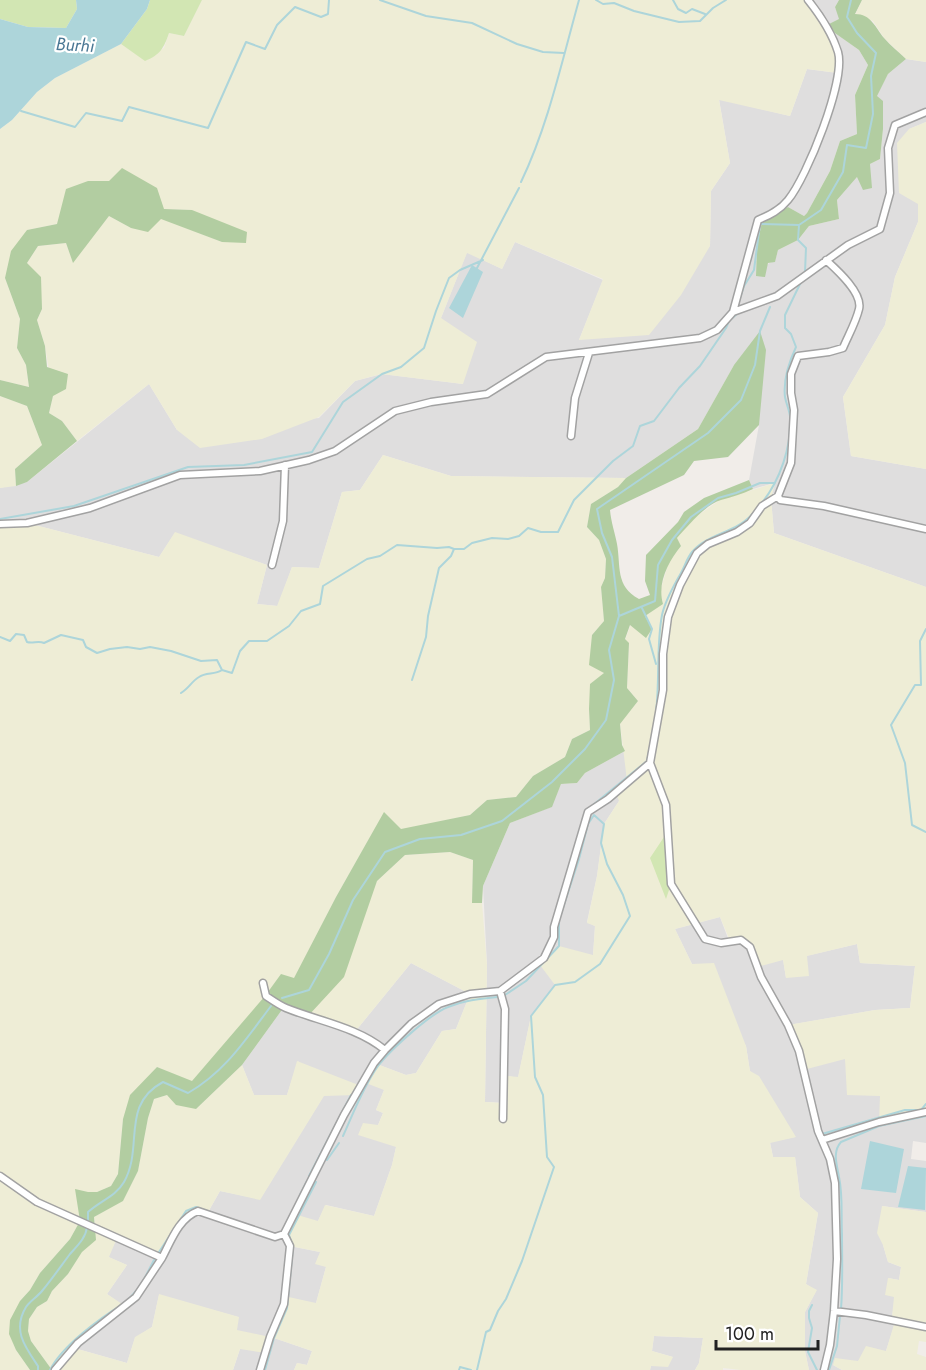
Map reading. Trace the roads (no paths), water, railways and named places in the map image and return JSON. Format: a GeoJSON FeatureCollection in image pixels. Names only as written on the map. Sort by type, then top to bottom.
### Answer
{"type":"FeatureCollection","features":[{"type":"Feature","properties":{"kind":"street"},"geometry":{"type":"LineString","coordinates":[[0,524],[27,523],[90,508],[180,475],[260,471],[335,451],[395,411],[431,402],[487,394],[546,357],[700,338],[717,330],[733,312],[758,220],[774,214],[789,199],[810,163],[827,118],[838,73],[838,53],[820,16],[808,0]]}},
{"type":"Feature","properties":{"kind":"street"},"geometry":{"type":"LineString","coordinates":[[733,312],[777,296],[848,245],[879,229],[890,192],[888,148],[895,125],[926,112]]}},
{"type":"Feature","properties":{"kind":"street"},"geometry":{"type":"LineString","coordinates":[[824,1370],[834,1311],[837,1208],[830,1159],[818,1131],[800,1051],[761,976],[750,946],[741,940],[721,943],[705,939],[671,884],[666,805],[650,763],[663,690],[663,654],[668,616],[680,585],[697,553],[708,544],[737,532],[750,523],[762,506],[778,496],[791,463],[795,410],[790,393],[790,374],[798,356],[843,348],[860,308],[858,297],[841,274],[826,260]]}},
{"type":"Feature","properties":{"kind":"street"},"geometry":{"type":"LineString","coordinates":[[571,436],[575,399],[589,353]]}},
{"type":"Feature","properties":{"kind":"street"},"geometry":{"type":"LineString","coordinates":[[272,565],[283,521],[285,465]]}},
{"type":"Feature","properties":{"kind":"street"},"geometry":{"type":"LineString","coordinates":[[778,496],[780,500],[824,506],[926,529]]}},
{"type":"Feature","properties":{"kind":"street"},"geometry":{"type":"LineString","coordinates":[[55,1370],[78,1342],[136,1297],[162,1258],[178,1228],[189,1215],[198,1211],[274,1237],[284,1234],[344,1115],[374,1063],[385,1050],[411,1024],[439,1004],[470,994],[500,991],[544,958],[554,937],[554,927],[588,812],[608,799],[650,763]]}},
{"type":"Feature","properties":{"kind":"street"},"geometry":{"type":"LineString","coordinates":[[264,983],[266,996],[284,1007],[319,1018],[375,1042],[385,1050]]}},
{"type":"Feature","properties":{"kind":"street"},"geometry":{"type":"LineString","coordinates":[[500,991],[505,1008],[503,1119]]}},
{"type":"Feature","properties":{"kind":"street"},"geometry":{"type":"LineString","coordinates":[[822,1140],[879,1122],[926,1112]]}},
{"type":"Feature","properties":{"kind":"street"},"geometry":{"type":"LineString","coordinates":[[0,1176],[37,1202],[162,1258]]}},
{"type":"Feature","properties":{"kind":"street"},"geometry":{"type":"LineString","coordinates":[[260,1370],[270,1337],[284,1304],[290,1246],[284,1234]]}},
{"type":"Feature","properties":{"kind":"street"},"geometry":{"type":"LineString","coordinates":[[834,1311],[926,1327]]}},
{"type":"Feature","properties":{"kind":"water","name":"Burhi"},"geometry":{"type":"Polygon","coordinates":[[[76,0],[150,0],[147,9],[121,44],[55,78],[37,92],[12,120],[0,129],[0,19],[28,27],[66,28],[77,9],[76,0]]]}},
{"type":"Feature","properties":{"kind":"water"},"geometry":{"type":"Polygon","coordinates":[[[472,265],[483,272],[463,318],[449,308],[472,265]]]}},
{"type":"Feature","properties":{"kind":"water"},"geometry":{"type":"Polygon","coordinates":[[[870,1141],[904,1149],[896,1193],[861,1189],[870,1141]]]}},
{"type":"Feature","properties":{"kind":"water"},"geometry":{"type":"Polygon","coordinates":[[[908,1166],[926,1168],[925,1210],[898,1207],[908,1166]]]}},
{"type":"Feature","properties":{"kind":"waterway"},"geometry":{"type":"LineString","coordinates":[[21,111],[75,127],[86,113],[122,121],[129,107],[208,128],[246,42],[265,49],[277,25],[295,7],[321,17],[328,14],[329,0]]}},
{"type":"Feature","properties":{"kind":"waterway"},"geometry":{"type":"LineString","coordinates":[[380,0],[426,16],[472,23],[517,44],[543,52],[564,53]]}},
{"type":"Feature","properties":{"kind":"waterway"},"geometry":{"type":"LineString","coordinates":[[521,182],[547,116],[579,0]]}},
{"type":"Feature","properties":{"kind":"waterway"},"geometry":{"type":"LineString","coordinates":[[596,0],[603,4],[614,3],[634,11],[679,22],[700,21],[713,8],[726,0]]}},
{"type":"Feature","properties":{"kind":"waterway"},"geometry":{"type":"LineString","coordinates":[[673,0],[678,9],[686,13],[692,9],[705,14]]}},
{"type":"Feature","properties":{"kind":"waterway"},"geometry":{"type":"LineString","coordinates":[[739,301],[744,286],[754,270],[760,224],[799,225],[821,210],[843,172],[847,145],[866,148],[873,114],[871,76],[876,53],[857,33],[847,17],[851,0]]}},
{"type":"Feature","properties":{"kind":"waterway"},"geometry":{"type":"LineString","coordinates":[[477,268],[519,188]]}},
{"type":"Feature","properties":{"kind":"waterway"},"geometry":{"type":"LineString","coordinates":[[799,225],[798,240],[806,248],[805,272]]}},
{"type":"Feature","properties":{"kind":"waterway"},"geometry":{"type":"LineString","coordinates":[[0,519],[74,506],[188,467],[244,465],[312,452],[343,402],[382,374],[401,367],[424,348],[449,278],[460,270],[483,260]]}},
{"type":"Feature","properties":{"kind":"waterway"},"geometry":{"type":"LineString","coordinates":[[761,504],[774,485],[787,451],[790,416],[785,397],[785,384],[796,347],[791,334],[785,328],[785,315],[800,284]]}},
{"type":"Feature","properties":{"kind":"waterway"},"geometry":{"type":"LineString","coordinates":[[282,998],[309,990],[329,954],[353,900],[385,852],[420,839],[461,835],[502,821],[552,782],[585,749],[606,720],[614,680],[609,650],[619,616],[612,557],[602,533],[597,509],[708,433],[741,400],[755,365],[760,331],[770,307]]}},
{"type":"Feature","properties":{"kind":"waterway"},"geometry":{"type":"LineString","coordinates":[[181,693],[202,675],[222,670],[232,673],[240,651],[249,641],[267,641],[289,626],[301,611],[320,604],[323,586],[367,559],[380,556],[397,545],[464,549],[472,543],[492,538],[508,539],[519,536],[528,528],[541,532],[558,532],[574,500],[613,461],[633,446],[640,426],[654,421],[679,388],[700,366],[729,321],[738,313]]}},
{"type":"Feature","properties":{"kind":"waterway"},"geometry":{"type":"LineString","coordinates":[[619,616],[655,601],[658,565],[672,540],[691,517],[718,498],[760,483],[775,483]]}},
{"type":"Feature","properties":{"kind":"waterway"},"geometry":{"type":"LineString","coordinates":[[656,712],[660,627],[663,610],[670,593],[692,552],[706,541],[739,525],[753,513]]}},
{"type":"Feature","properties":{"kind":"waterway"},"geometry":{"type":"LineString","coordinates":[[412,680],[426,637],[428,616],[439,568],[451,556],[454,549]]}},
{"type":"Feature","properties":{"kind":"waterway"},"geometry":{"type":"LineString","coordinates":[[642,608],[652,629],[649,639],[656,664]]}},
{"type":"Feature","properties":{"kind":"waterway"},"geometry":{"type":"LineString","coordinates":[[926,629],[920,641],[921,685],[915,685],[891,725],[905,763],[912,825],[926,832]]}},
{"type":"Feature","properties":{"kind":"waterway"},"geometry":{"type":"LineString","coordinates":[[0,637],[10,641],[16,634],[24,635],[27,642],[44,643],[61,635],[83,640],[86,647],[97,653],[127,647],[140,649],[150,647],[201,661],[217,660],[222,670]]}},
{"type":"Feature","properties":{"kind":"waterway"},"geometry":{"type":"LineString","coordinates":[[593,805],[647,761],[650,747]]}},
{"type":"Feature","properties":{"kind":"waterway"},"geometry":{"type":"LineString","coordinates":[[477,1370],[486,1332],[490,1330],[506,1299],[522,1261],[554,1167],[547,1157],[543,1095],[535,1077],[531,1016],[555,985],[575,982],[600,964],[630,916],[623,895],[607,864],[601,843],[604,824],[594,815],[588,824],[559,920],[559,946],[526,981],[505,995]]}},
{"type":"Feature","properties":{"kind":"waterway"},"geometry":{"type":"LineString","coordinates":[[343,1136],[373,1074],[401,1042],[431,1017],[448,1007],[466,1001],[498,997]]}},
{"type":"Feature","properties":{"kind":"waterway"},"geometry":{"type":"LineString","coordinates":[[88,1222],[88,1212],[112,1195],[124,1182],[130,1169],[137,1115],[150,1091],[163,1082],[188,1093],[201,1085],[234,1054],[271,1006]]}},
{"type":"Feature","properties":{"kind":"waterway"},"geometry":{"type":"LineString","coordinates":[[309,1176],[351,1095]]}},
{"type":"Feature","properties":{"kind":"waterway"},"geometry":{"type":"LineString","coordinates":[[822,1134],[905,1110],[921,1110],[926,1104]]}},
{"type":"Feature","properties":{"kind":"waterway"},"geometry":{"type":"LineString","coordinates":[[841,1309],[841,1198],[836,1159],[838,1146],[841,1142],[879,1126],[926,1116]]}},
{"type":"Feature","properties":{"kind":"waterway"},"geometry":{"type":"LineString","coordinates":[[327,1160],[339,1143]]}},
{"type":"Feature","properties":{"kind":"waterway"},"geometry":{"type":"LineString","coordinates":[[300,1195],[307,1181]]}},
{"type":"Feature","properties":{"kind":"waterway"},"geometry":{"type":"LineString","coordinates":[[265,1370],[274,1338],[287,1308],[293,1247],[289,1235],[316,1182]]}},
{"type":"Feature","properties":{"kind":"waterway"},"geometry":{"type":"LineString","coordinates":[[159,1252],[186,1211],[196,1207],[247,1225]]}},
{"type":"Feature","properties":{"kind":"waterway"},"geometry":{"type":"LineString","coordinates":[[38,1370],[22,1338],[20,1331],[22,1315],[81,1242],[87,1227]]}},
{"type":"Feature","properties":{"kind":"waterway"},"geometry":{"type":"LineString","coordinates":[[140,1287],[154,1260]]}},
{"type":"Feature","properties":{"kind":"waterway"},"geometry":{"type":"LineString","coordinates":[[128,1300],[136,1291]]}},
{"type":"Feature","properties":{"kind":"waterway"},"geometry":{"type":"LineString","coordinates":[[50,1370],[72,1342],[123,1304]]}},
{"type":"Feature","properties":{"kind":"waterway"},"geometry":{"type":"LineString","coordinates":[[812,1305],[809,1311],[812,1328],[808,1352],[817,1370]]}},
{"type":"Feature","properties":{"kind":"waterway"},"geometry":{"type":"LineString","coordinates":[[829,1370],[837,1346],[840,1316]]}},
{"type":"Feature","properties":{"kind":"waterway"},"geometry":{"type":"LineString","coordinates":[[459,1370],[460,1367],[471,1370]]}}]}
